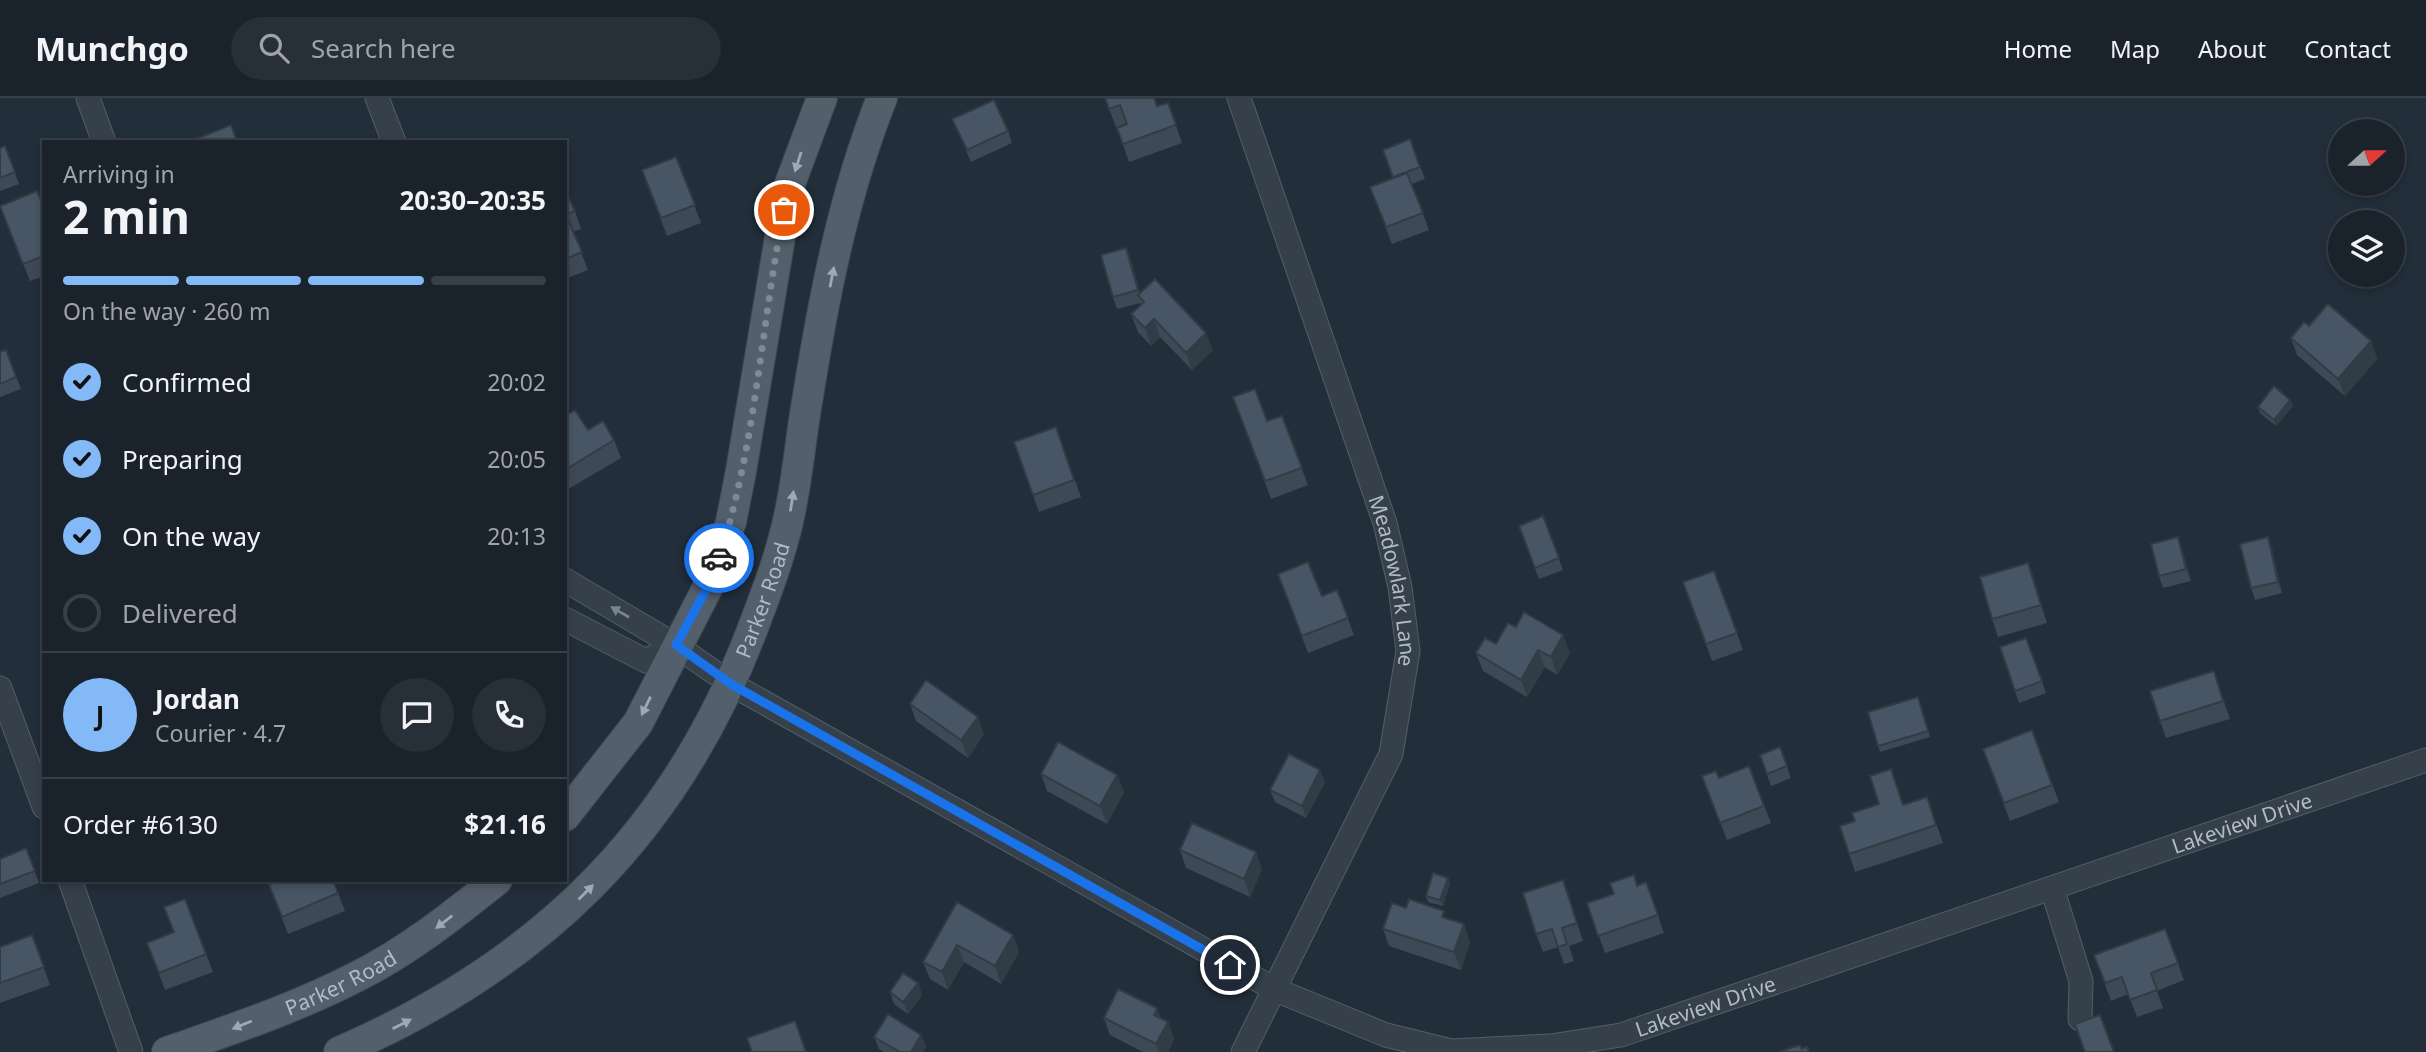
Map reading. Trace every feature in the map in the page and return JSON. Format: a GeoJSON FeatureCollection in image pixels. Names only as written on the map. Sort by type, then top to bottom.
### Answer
{"type":"FeatureCollection","features":[{"type":"Feature","properties":{"kind":"main road"},"geometry":{"type":"LineString","coordinates":[[567,813],[638,723],[712,579],[731,522],[788,189],[822,98]]}},
{"type":"Feature","properties":{"kind":"main road","name":"Parker Road"},"geometry":{"type":"LineString","coordinates":[[340,1052],[403,1024],[437,1004],[541,934],[570,908],[611,868],[655,813],[731,684],[762,604],[790,513],[808,394],[849,191],[882,98]]}},
{"type":"Feature","properties":{"kind":"main road","name":"Parker Road"},"geometry":{"type":"LineString","coordinates":[[167,1052],[226,1031],[356,977],[430,933],[494,882]]}},
{"type":"Feature","properties":{"kind":"street"},"geometry":{"type":"LineString","coordinates":[[88,98],[103,140]]}},
{"type":"Feature","properties":{"kind":"street"},"geometry":{"type":"LineString","coordinates":[[377,98],[393,140]]}},
{"type":"Feature","properties":{"kind":"street","name":"Meadowlark Lane"},"geometry":{"type":"LineString","coordinates":[[1239,98],[1385,523],[1400,587],[1408,651],[1391,754],[1243,1052]]}},
{"type":"Feature","properties":{"kind":"street","name":"Lakeview Drive"},"geometry":{"type":"LineString","coordinates":[[567,581],[676,645],[731,684],[1276,989],[1386,1035],[1452,1051],[1552,1046],[1622,1035],[2426,760]]}},
{"type":"Feature","properties":{"kind":"street"},"geometry":{"type":"LineString","coordinates":[[567,620],[646,662],[676,645]]}},
{"type":"Feature","properties":{"kind":"street"},"geometry":{"type":"LineString","coordinates":[[0,688],[42,802]]}},
{"type":"Feature","properties":{"kind":"street"},"geometry":{"type":"LineString","coordinates":[[71,882],[131,1052]]}},
{"type":"Feature","properties":{"kind":"street"},"geometry":{"type":"LineString","coordinates":[[2052,888],[2081,981],[2080,1019]]}},
{"type":"Feature","properties":{"kind":"building"},"geometry":{"type":"Polygon","coordinates":[[[1105,98],[1154,98],[1157,106],[1168,103],[1176,125],[1123,144],[1117,128],[1127,124],[1120,105],[1109,109],[1105,98]]]}},
{"type":"Feature","properties":{"kind":"building"},"geometry":{"type":"Polygon","coordinates":[[[994,100],[1008,131],[967,150],[952,119],[994,100]]]}},
{"type":"Feature","properties":{"kind":"building"},"geometry":{"type":"Polygon","coordinates":[[[231,125],[236,140],[196,140],[231,125]]]}},
{"type":"Feature","properties":{"kind":"building"},"geometry":{"type":"Polygon","coordinates":[[[1410,139],[1420,167],[1393,177],[1383,150],[1410,139]]]}},
{"type":"Feature","properties":{"kind":"building"},"geometry":{"type":"Polygon","coordinates":[[[5,146],[15,172],[0,178],[0,148],[5,146]]]}},
{"type":"Feature","properties":{"kind":"building"},"geometry":{"type":"Polygon","coordinates":[[[676,157],[695,205],[661,218],[642,170],[676,157]]]}},
{"type":"Feature","properties":{"kind":"building"},"geometry":{"type":"Polygon","coordinates":[[[1407,173],[1423,213],[1386,227],[1370,187],[1407,173]]]}},
{"type":"Feature","properties":{"kind":"building"},"geometry":{"type":"Polygon","coordinates":[[[37,191],[42,202],[42,257],[23,264],[0,206],[37,191]]]}},
{"type":"Feature","properties":{"kind":"building"},"geometry":{"type":"Polygon","coordinates":[[[567,194],[575,211],[567,215],[567,194]]]}},
{"type":"Feature","properties":{"kind":"building"},"geometry":{"type":"Polygon","coordinates":[[[567,217],[582,252],[567,258],[567,217]]]}},
{"type":"Feature","properties":{"kind":"building"},"geometry":{"type":"Polygon","coordinates":[[[1126,248],[1138,290],[1113,297],[1101,255],[1126,248]]]}},
{"type":"Feature","properties":{"kind":"building"},"geometry":{"type":"Polygon","coordinates":[[[1155,279],[1206,333],[1186,353],[1154,319],[1145,328],[1131,314],[1144,302],[1138,295],[1155,279]]]}},
{"type":"Feature","properties":{"kind":"building"},"geometry":{"type":"Polygon","coordinates":[[[2328,304],[2371,341],[2338,379],[2291,338],[2304,322],[2309,326],[2328,304]]]}},
{"type":"Feature","properties":{"kind":"building"},"geometry":{"type":"Polygon","coordinates":[[[6,350],[16,377],[0,384],[0,352],[6,350]]]}},
{"type":"Feature","properties":{"kind":"building"},"geometry":{"type":"Polygon","coordinates":[[[2274,386],[2290,400],[2274,420],[2258,407],[2274,386]]]}},
{"type":"Feature","properties":{"kind":"building"},"geometry":{"type":"Polygon","coordinates":[[[1255,389],[1267,421],[1282,416],[1302,468],[1265,481],[1233,397],[1255,389]]]}},
{"type":"Feature","properties":{"kind":"building"},"geometry":{"type":"Polygon","coordinates":[[[575,410],[588,430],[603,421],[614,440],[567,469],[567,415],[575,410]]]}},
{"type":"Feature","properties":{"kind":"building"},"geometry":{"type":"Polygon","coordinates":[[[1056,427],[1074,480],[1033,495],[1014,442],[1056,427]]]}},
{"type":"Feature","properties":{"kind":"building"},"geometry":{"type":"Polygon","coordinates":[[[1543,516],[1559,558],[1535,568],[1519,526],[1543,516]]]}},
{"type":"Feature","properties":{"kind":"building"},"geometry":{"type":"Polygon","coordinates":[[[2178,537],[2186,569],[2159,576],[2151,544],[2178,537]]]}},
{"type":"Feature","properties":{"kind":"building"},"geometry":{"type":"Polygon","coordinates":[[[2268,537],[2278,582],[2251,588],[2240,544],[2268,537]]]}},
{"type":"Feature","properties":{"kind":"building"},"geometry":{"type":"Polygon","coordinates":[[[1308,562],[1322,596],[1337,590],[1348,618],[1302,636],[1278,574],[1308,562]]]}},
{"type":"Feature","properties":{"kind":"building"},"geometry":{"type":"Polygon","coordinates":[[[2028,563],[2041,605],[1992,619],[1980,577],[2028,563]]]}},
{"type":"Feature","properties":{"kind":"building"},"geometry":{"type":"Polygon","coordinates":[[[1714,571],[1737,633],[1706,644],[1683,582],[1714,571]]]}},
{"type":"Feature","properties":{"kind":"building"},"geometry":{"type":"Polygon","coordinates":[[[1524,612],[1563,635],[1551,657],[1538,650],[1521,680],[1476,653],[1485,638],[1496,644],[1508,623],[1516,627],[1524,612]]]}},
{"type":"Feature","properties":{"kind":"building"},"geometry":{"type":"Polygon","coordinates":[[[2026,638],[2042,681],[2015,691],[2000,647],[2026,638]]]}},
{"type":"Feature","properties":{"kind":"building"},"geometry":{"type":"Polygon","coordinates":[[[2214,671],[2223,701],[2160,721],[2150,691],[2214,671]]]}},
{"type":"Feature","properties":{"kind":"building"},"geometry":{"type":"Polygon","coordinates":[[[926,680],[978,717],[961,740],[910,704],[926,680]]]}},
{"type":"Feature","properties":{"kind":"building"},"geometry":{"type":"Polygon","coordinates":[[[1918,697],[1928,731],[1878,746],[1868,712],[1918,697]]]}},
{"type":"Feature","properties":{"kind":"building"},"geometry":{"type":"Polygon","coordinates":[[[2032,730],[2052,785],[2004,803],[1983,749],[2032,730]]]}},
{"type":"Feature","properties":{"kind":"building"},"geometry":{"type":"Polygon","coordinates":[[[1058,742],[1117,775],[1100,806],[1041,774],[1058,742]]]}},
{"type":"Feature","properties":{"kind":"building"},"geometry":{"type":"Polygon","coordinates":[[[1780,747],[1787,766],[1767,774],[1760,755],[1780,747]]]}},
{"type":"Feature","properties":{"kind":"building"},"geometry":{"type":"Polygon","coordinates":[[[1289,754],[1320,770],[1302,806],[1270,790],[1289,754]]]}},
{"type":"Feature","properties":{"kind":"building"},"geometry":{"type":"Polygon","coordinates":[[[1749,766],[1764,806],[1720,823],[1702,776],[1716,771],[1719,778],[1749,766]]]}},
{"type":"Feature","properties":{"kind":"building"},"geometry":{"type":"Polygon","coordinates":[[[1891,769],[1903,805],[1927,797],[1936,825],[1849,854],[1840,826],[1855,821],[1852,813],[1879,804],[1870,776],[1891,769]]]}},
{"type":"Feature","properties":{"kind":"building"},"geometry":{"type":"Polygon","coordinates":[[[1192,823],[1256,852],[1244,879],[1180,850],[1192,823]]]}},
{"type":"Feature","properties":{"kind":"building"},"geometry":{"type":"Polygon","coordinates":[[[26,848],[35,871],[0,884],[0,859],[26,848]]]}},
{"type":"Feature","properties":{"kind":"building"},"geometry":{"type":"Polygon","coordinates":[[[1433,873],[1448,878],[1440,900],[1426,896],[1433,873]]]}},
{"type":"Feature","properties":{"kind":"building"},"geometry":{"type":"Polygon","coordinates":[[[1634,875],[1637,886],[1646,882],[1658,915],[1598,936],[1587,903],[1614,894],[1610,883],[1634,875]]]}},
{"type":"Feature","properties":{"kind":"building"},"geometry":{"type":"Polygon","coordinates":[[[1563,880],[1577,923],[1562,928],[1567,944],[1558,947],[1552,929],[1536,934],[1523,893],[1563,880]]]}},
{"type":"Feature","properties":{"kind":"building"},"geometry":{"type":"Polygon","coordinates":[[[276,882],[334,882],[338,893],[282,917],[269,885],[276,882]]]}},
{"type":"Feature","properties":{"kind":"building"},"geometry":{"type":"Polygon","coordinates":[[[185,899],[206,954],[159,973],[147,943],[174,932],[164,907],[185,899]]]}},
{"type":"Feature","properties":{"kind":"building"},"geometry":{"type":"Polygon","coordinates":[[[1409,899],[1444,911],[1442,917],[1464,924],[1454,952],[1383,929],[1392,903],[1406,908],[1409,899]]]}},
{"type":"Feature","properties":{"kind":"building"},"geometry":{"type":"Polygon","coordinates":[[[957,902],[1013,935],[995,966],[957,945],[942,972],[923,962],[957,902]]]}},
{"type":"Feature","properties":{"kind":"building"},"geometry":{"type":"Polygon","coordinates":[[[2165,929],[2178,963],[2151,973],[2157,990],[2130,1000],[2122,977],[2105,983],[2094,955],[2165,929]]]}},
{"type":"Feature","properties":{"kind":"building"},"geometry":{"type":"Polygon","coordinates":[[[32,935],[44,967],[0,983],[0,947],[32,935]]]}},
{"type":"Feature","properties":{"kind":"building"},"geometry":{"type":"Polygon","coordinates":[[[903,973],[918,983],[903,1002],[890,992],[903,973]]]}},
{"type":"Feature","properties":{"kind":"building"},"geometry":{"type":"Polygon","coordinates":[[[1118,989],[1157,1008],[1154,1015],[1168,1022],[1156,1044],[1104,1018],[1118,989]]]}},
{"type":"Feature","properties":{"kind":"building"},"geometry":{"type":"Polygon","coordinates":[[[888,1014],[921,1035],[911,1052],[900,1052],[874,1037],[888,1014]]]}},
{"type":"Feature","properties":{"kind":"building"},"geometry":{"type":"Polygon","coordinates":[[[2100,1015],[2114,1052],[2085,1052],[2075,1024],[2100,1015]]]}},
{"type":"Feature","properties":{"kind":"building"},"geometry":{"type":"Polygon","coordinates":[[[795,1021],[806,1052],[752,1052],[747,1038],[795,1021]]]}},
{"type":"Feature","properties":{"kind":"building"},"geometry":{"type":"Polygon","coordinates":[[[1800,1045],[1801,1049],[1807,1047],[1809,1052],[1779,1052],[1800,1045]]]}},
{"type":"Feature","properties":{"kind":"way so far"},"geometry":{"type":"LineString","coordinates":[[719,558],[731,522],[741,471],[784,210]]}},
{"type":"Feature","properties":{"kind":"route"},"geometry":{"type":"LineString","coordinates":[[719,558],[712,579],[676,645],[731,684],[1230,965]]}}]}
